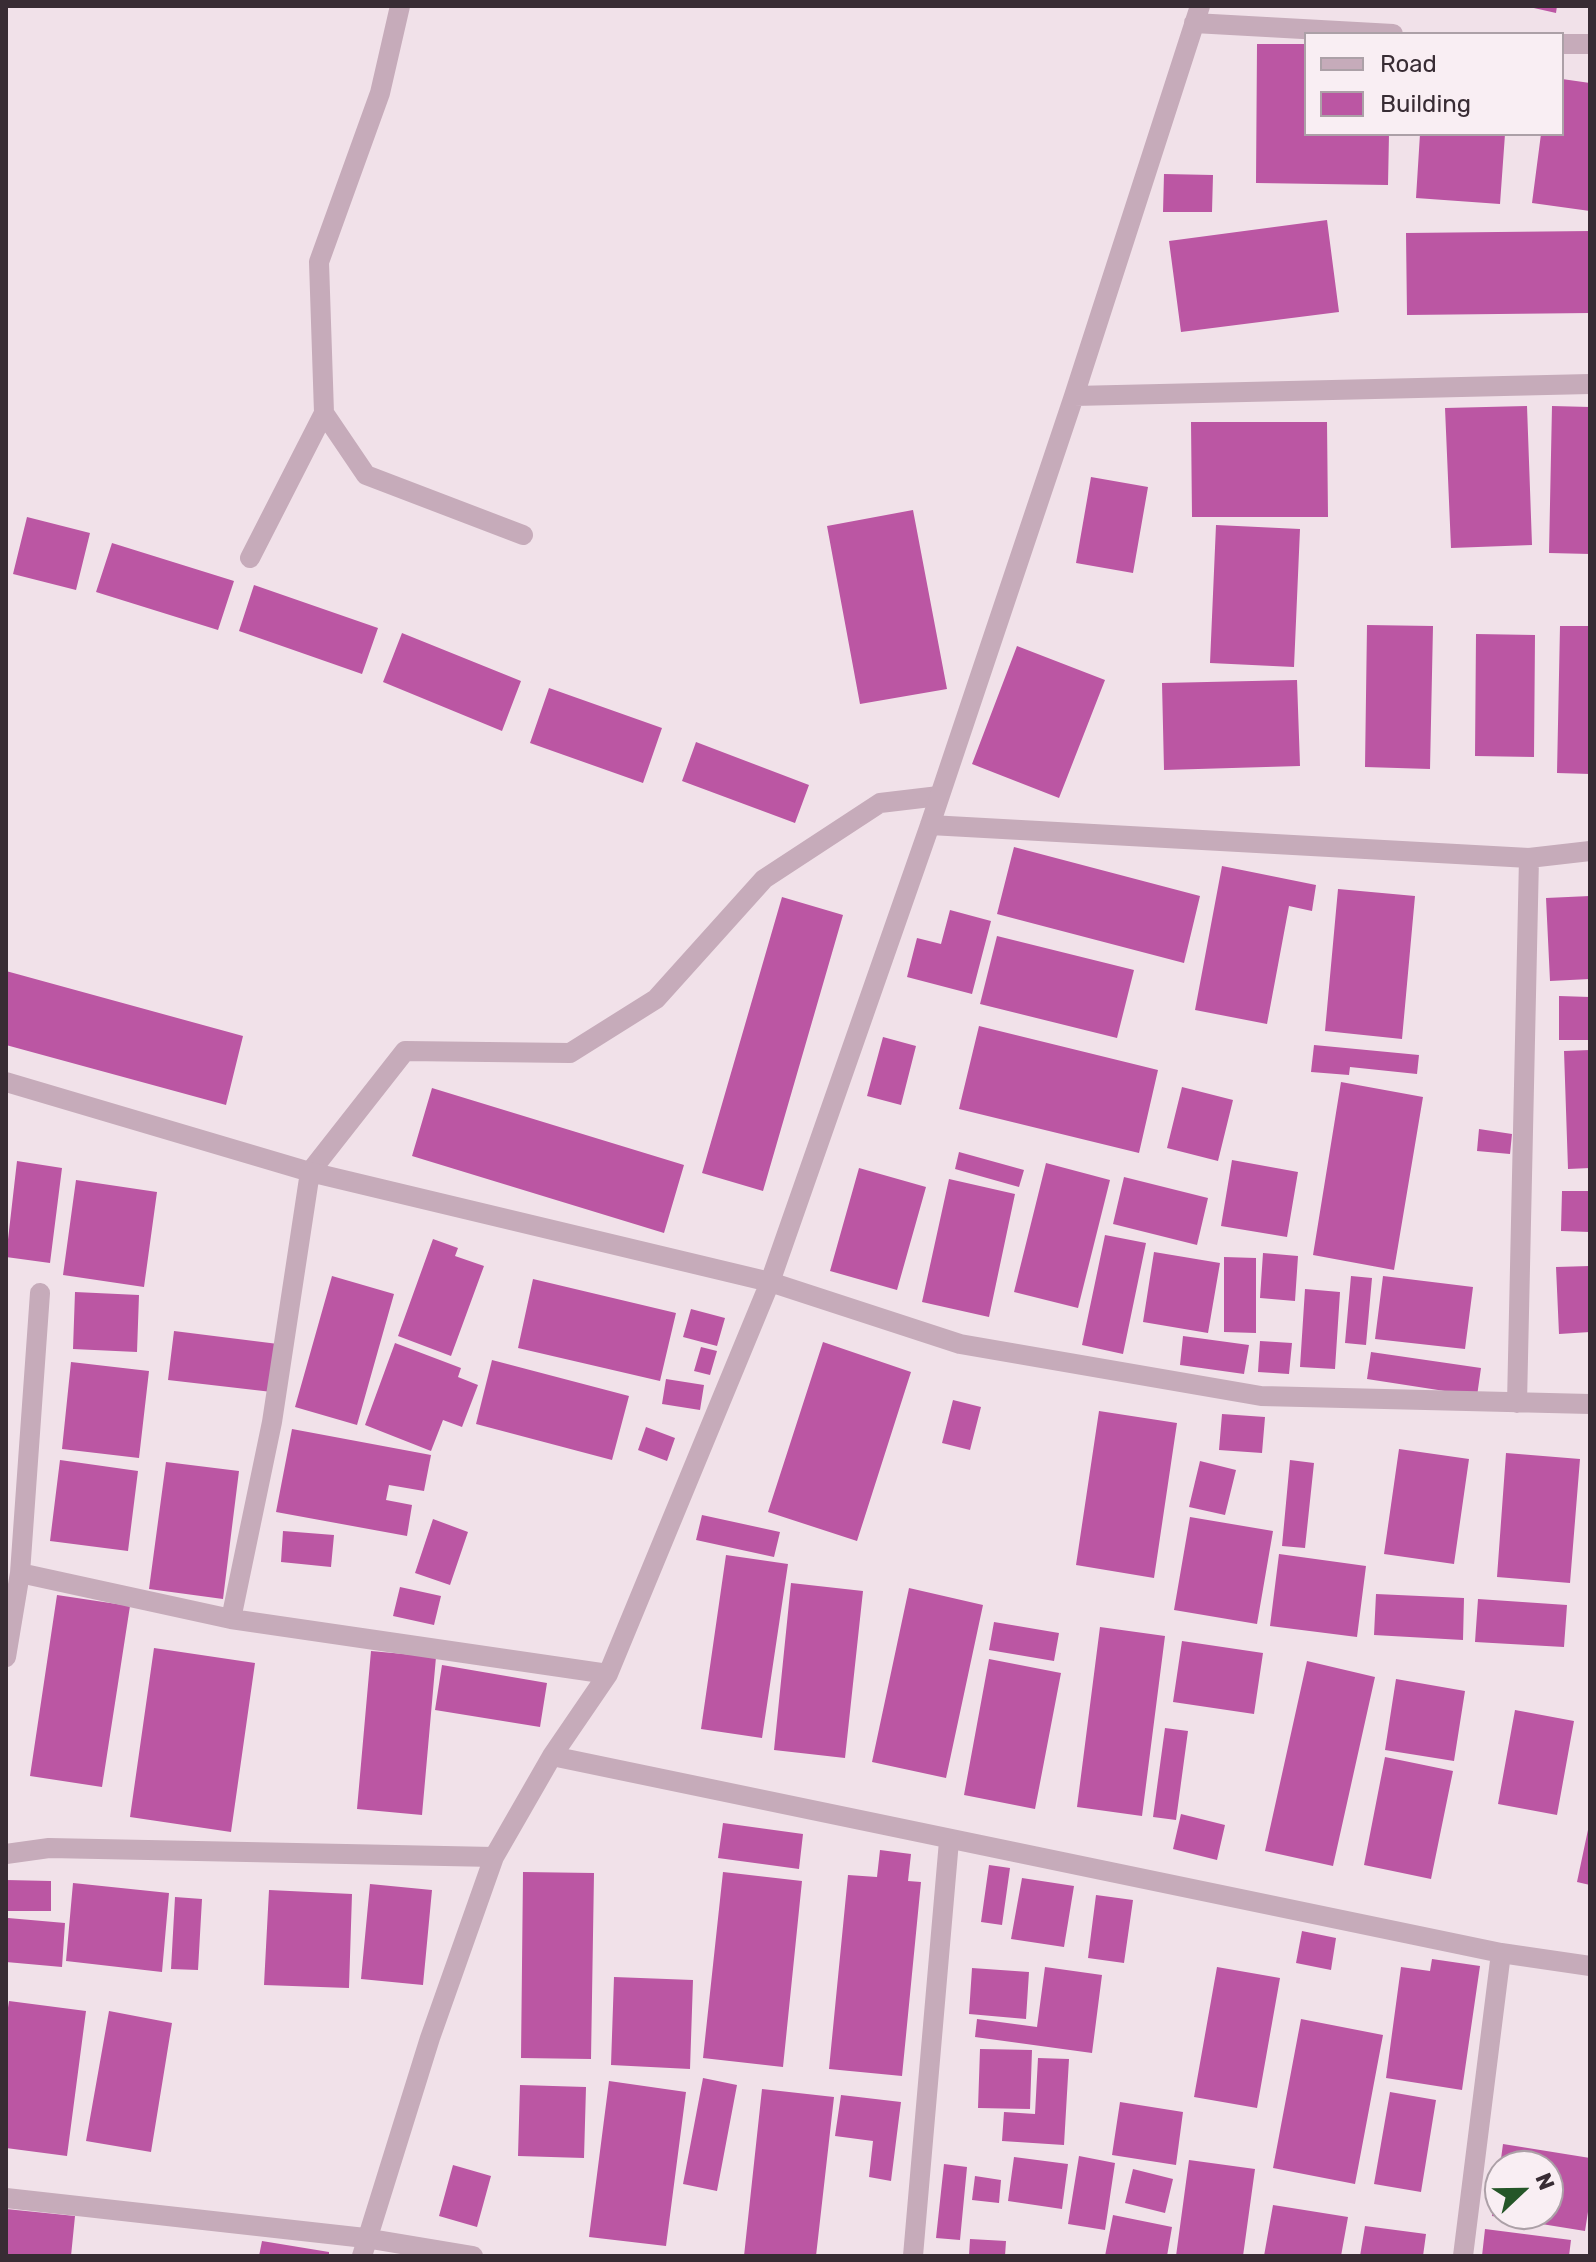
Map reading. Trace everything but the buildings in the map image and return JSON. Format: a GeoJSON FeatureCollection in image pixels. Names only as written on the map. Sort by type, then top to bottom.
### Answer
{"type":"FeatureCollection","features":[{"type":"Feature","properties":{"kind":"street"},"geometry":{"type":"LineString","coordinates":[[250,558],[324,413],[319,262],[380,93],[400,6]]}},
{"type":"Feature","properties":{"kind":"street"},"geometry":{"type":"LineString","coordinates":[[364,2247],[430,2038],[494,1857],[552,1756],[608,1674],[770,1282],[930,825],[1074,396],[1197,14],[1373,32]]}},
{"type":"Feature","properties":{"kind":"street"},"geometry":{"type":"LineString","coordinates":[[1564,44],[1590,44]]}},
{"type":"Feature","properties":{"kind":"street"},"geometry":{"type":"LineString","coordinates":[[1074,396],[1590,384]]}},
{"type":"Feature","properties":{"kind":"street"},"geometry":{"type":"LineString","coordinates":[[324,413],[366,475],[523,535]]}},
{"type":"Feature","properties":{"kind":"street"},"geometry":{"type":"LineString","coordinates":[[231,1619],[272,1422],[310,1172],[405,1051],[570,1053],[656,999],[764,879],[880,803],[939,796]]}},
{"type":"Feature","properties":{"kind":"street"},"geometry":{"type":"LineString","coordinates":[[930,825],[1529,858],[1590,851]]}},
{"type":"Feature","properties":{"kind":"street"},"geometry":{"type":"LineString","coordinates":[[1517,1403],[1529,858]]}},
{"type":"Feature","properties":{"kind":"street"},"geometry":{"type":"LineString","coordinates":[[6,1082],[310,1172],[770,1282],[960,1344],[1261,1396],[1590,1404]]}},
{"type":"Feature","properties":{"kind":"street"},"geometry":{"type":"LineString","coordinates":[[6,1657],[20,1573],[40,1293]]}},
{"type":"Feature","properties":{"kind":"street"},"geometry":{"type":"LineString","coordinates":[[20,1573],[231,1619],[608,1674]]}},
{"type":"Feature","properties":{"kind":"street"},"geometry":{"type":"LineString","coordinates":[[552,1756],[949,1841],[1501,1953],[1590,1966]]}},
{"type":"Feature","properties":{"kind":"street"},"geometry":{"type":"LineString","coordinates":[[913,2256],[949,1841]]}},
{"type":"Feature","properties":{"kind":"street"},"geometry":{"type":"LineString","coordinates":[[6,1854],[49,1848],[494,1857]]}},
{"type":"Feature","properties":{"kind":"street"},"geometry":{"type":"LineString","coordinates":[[1463,2256],[1501,1953]]}},
{"type":"Feature","properties":{"kind":"street"},"geometry":{"type":"LineString","coordinates":[[6,2198],[364,2247],[473,2256]]}}]}
